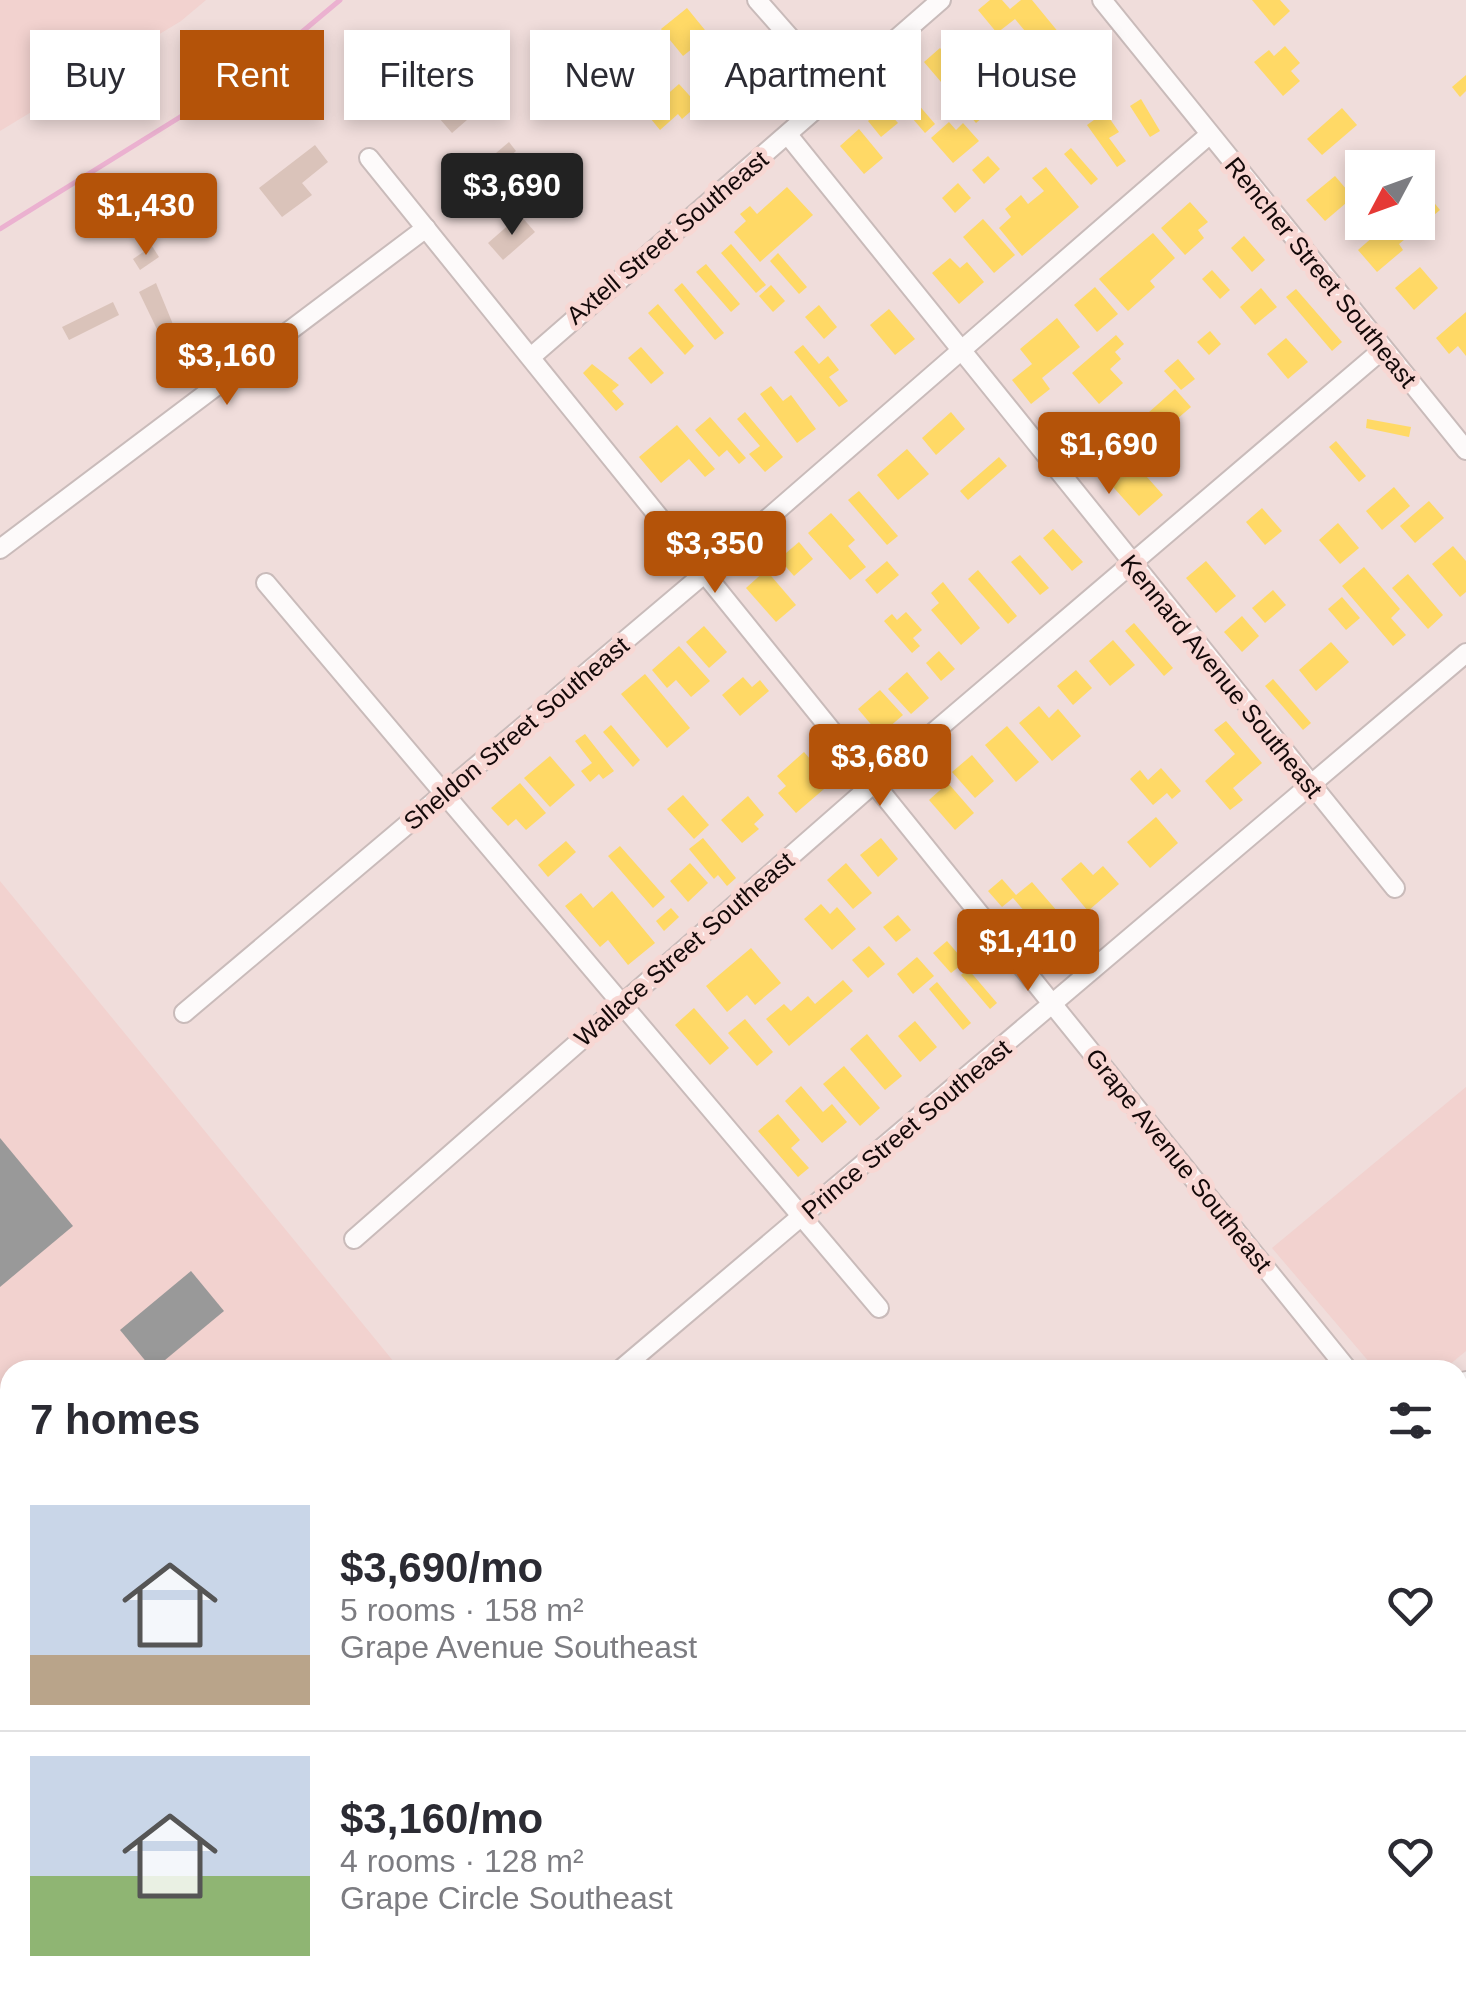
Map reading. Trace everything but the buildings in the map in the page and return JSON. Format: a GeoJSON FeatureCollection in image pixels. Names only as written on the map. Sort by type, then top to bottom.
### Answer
{"type":"FeatureCollection","features":[{"type":"Feature","properties":{"kind":"street"},"geometry":{"type":"LineString","coordinates":[[757,0],[784,30]]}},
{"type":"Feature","properties":{"kind":"street","name":"Axtell Street Southeast"},"geometry":{"type":"LineString","coordinates":[[907,30],[941,0]]}},
{"type":"Feature","properties":{"kind":"street","name":"Rencher Street Southeast"},"geometry":{"type":"LineString","coordinates":[[1102,0],[1466,450]]}},
{"type":"Feature","properties":{"kind":"street","name":"Axtell Street Southeast"},"geometry":{"type":"LineString","coordinates":[[531,357],[580,310],[805,120]]}},
{"type":"Feature","properties":{"kind":"street","name":"Kennard Avenue Southeast"},"geometry":{"type":"LineString","coordinates":[[788,135],[1395,888]]}},
{"type":"Feature","properties":{"kind":"street","name":"Sheldon Street Southeast"},"geometry":{"type":"LineString","coordinates":[[184,1014],[705,573],[1209,135]]}},
{"type":"Feature","properties":{"kind":"street","name":"Grape Avenue Southeast"},"geometry":{"type":"LineString","coordinates":[[369,158],[1340,1360]]}},
{"type":"Feature","properties":{"kind":"street"},"geometry":{"type":"LineString","coordinates":[[0,549],[426,228]]}},
{"type":"Feature","properties":{"kind":"street","name":"Wallace Street Southeast"},"geometry":{"type":"LineString","coordinates":[[354,1239],[873,784],[1382,350]]}},
{"type":"Feature","properties":{"kind":"street"},"geometry":{"type":"LineString","coordinates":[[266,583],[880,1308]]}},
{"type":"Feature","properties":{"kind":"street","name":"Prince Street Southeast"},"geometry":{"type":"LineString","coordinates":[[632,1360],[1466,654]]}},
{"type":"Feature","properties":{"kind":"shaded area"},"geometry":{"type":"Polygon","coordinates":[[[0,0],[206,0],[160,34],[160,30],[30,30],[30,113],[0,131],[0,0]]]}},
{"type":"Feature","properties":{"kind":"shaded area"},"geometry":{"type":"Polygon","coordinates":[[[0,881],[392,1360],[0,1360],[0,881]]]}},
{"type":"Feature","properties":{"kind":"shaded area"},"geometry":{"type":"Polygon","coordinates":[[[1466,1087],[1466,1351],[1455,1360],[1367,1360],[1272,1248],[1466,1087]]]}},
{"type":"Feature","properties":{"kind":"waterway"},"geometry":{"type":"LineString","coordinates":[[0,229],[259,68],[340,0]]}}]}
